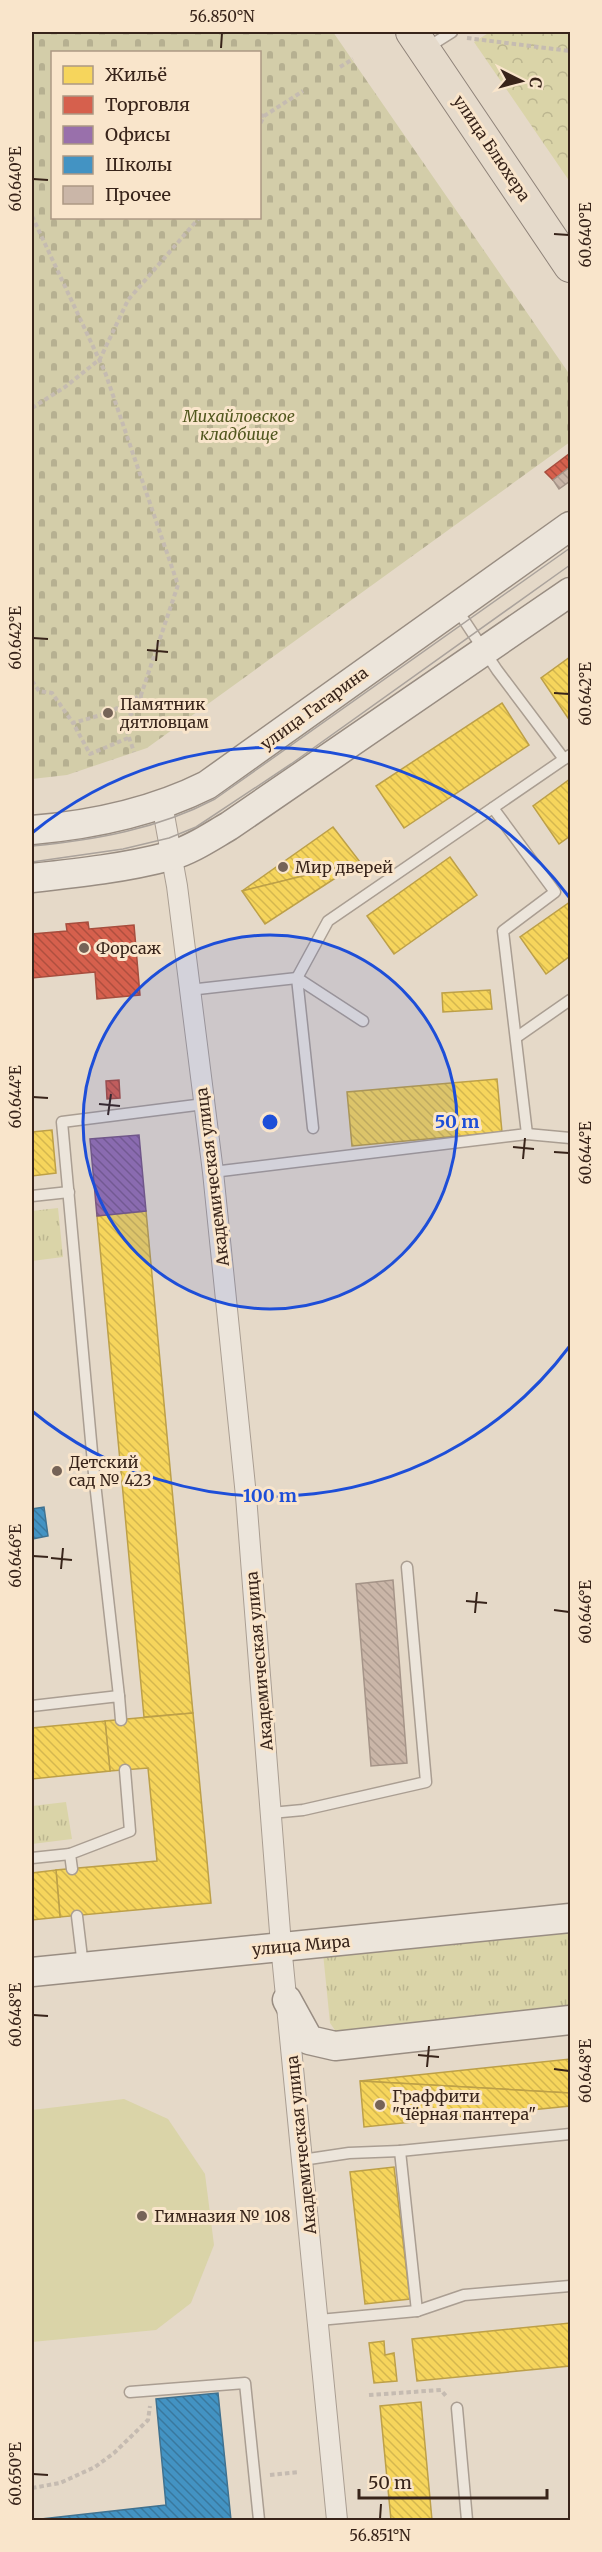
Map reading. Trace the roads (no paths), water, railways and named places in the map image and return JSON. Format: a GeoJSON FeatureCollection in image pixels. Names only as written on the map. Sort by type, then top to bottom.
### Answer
{"type":"FeatureCollection","features":[{"type":"Feature","properties":{"kind":"main road","name":"улица Блюхера"},"geometry":{"type":"LineString","coordinates":[[434,37],[570,266]]}},
{"type":"Feature","properties":{"kind":"main road","name":"улица Гагарина"},"geometry":{"type":"LineString","coordinates":[[32,830],[73,826],[162,804],[207,785],[570,526]]}},
{"type":"Feature","properties":{"kind":"main road"},"geometry":{"type":"LineString","coordinates":[[32,878],[117,867],[172,855],[229,826],[570,592]]}},
{"type":"Feature","properties":{"kind":"main road","name":"улица Мира"},"geometry":{"type":"LineString","coordinates":[[32,1972],[281,1945],[570,1918]]}},
{"type":"Feature","properties":{"kind":"main road"},"geometry":{"type":"LineString","coordinates":[[287,2000],[309,2040],[335,2046],[570,2020]]}},
{"type":"Feature","properties":{"kind":"street","name":"Академическая улица"},"geometry":{"type":"LineString","coordinates":[[162,804],[172,855],[213,1172],[246,1496],[281,1945],[337,2520]]}},
{"type":"Feature","properties":{"kind":"lane"},"geometry":{"type":"LineString","coordinates":[[313,1128],[297,978],[328,921],[567,757],[484,651],[455,608]]}},
{"type":"Feature","properties":{"kind":"lane"},"geometry":{"type":"LineString","coordinates":[[493,808],[555,892],[503,931],[527,1134]]}},
{"type":"Feature","properties":{"kind":"lane"},"geometry":{"type":"LineString","coordinates":[[189,990],[297,978],[363,1021]]}},
{"type":"Feature","properties":{"kind":"lane"},"geometry":{"type":"LineString","coordinates":[[517,1037],[570,1000]]}},
{"type":"Feature","properties":{"kind":"lane"},"geometry":{"type":"LineString","coordinates":[[121,1720],[94,1474],[62,1122],[204,1104]]}},
{"type":"Feature","properties":{"kind":"lane"},"geometry":{"type":"LineString","coordinates":[[213,1172],[527,1134],[570,1138]]}},
{"type":"Feature","properties":{"kind":"lane"},"geometry":{"type":"LineString","coordinates":[[32,1196],[69,1192]]}},
{"type":"Feature","properties":{"kind":"lane"},"geometry":{"type":"LineString","coordinates":[[271,1813],[303,1810],[426,1782],[407,1567]]}},
{"type":"Feature","properties":{"kind":"lane"},"geometry":{"type":"LineString","coordinates":[[32,1706],[119,1696]]}},
{"type":"Feature","properties":{"kind":"lane"},"geometry":{"type":"LineString","coordinates":[[32,1858],[70,1854],[130,1831],[125,1770]]}},
{"type":"Feature","properties":{"kind":"lane"},"geometry":{"type":"LineString","coordinates":[[70,1854],[72,1869]]}},
{"type":"Feature","properties":{"kind":"lane"},"geometry":{"type":"LineString","coordinates":[[77,1916],[83,1966]]}},
{"type":"Feature","properties":{"kind":"lane"},"geometry":{"type":"LineString","coordinates":[[302,2160],[349,2153],[400,2151],[570,2134]]}},
{"type":"Feature","properties":{"kind":"lane"},"geometry":{"type":"LineString","coordinates":[[400,2151],[417,2311]]}},
{"type":"Feature","properties":{"kind":"lane"},"geometry":{"type":"LineString","coordinates":[[319,2320],[417,2311],[464,2295],[570,2286]]}},
{"type":"Feature","properties":{"kind":"lane"},"geometry":{"type":"LineString","coordinates":[[130,2392],[244,2383],[259,2520]]}},
{"type":"Feature","properties":{"kind":"lane"},"geometry":{"type":"LineString","coordinates":[[457,2408],[467,2520]]}},
{"type":"Feature","properties":{"kind":"tram line"},"geometry":{"type":"LineString","coordinates":[[32,846],[126,832],[171,818],[215,799],[570,548]]}},
{"type":"Feature","properties":{"kind":"tram line"},"geometry":{"type":"LineString","coordinates":[[32,862],[123,849],[169,838],[196,827],[291,764],[570,565]]}},
{"type":"Feature","properties":{"kind":"place","name":"Памятник дятловцам"},"geometry":{"type":"Point","coordinates":[108,713]}},
{"type":"Feature","properties":{"kind":"place","name":"Мир дверей"},"geometry":{"type":"Point","coordinates":[283,867]}},
{"type":"Feature","properties":{"kind":"place","name":"Форсаж"},"geometry":{"type":"Point","coordinates":[84,948]}},
{"type":"Feature","properties":{"kind":"place","name":"Детский сад № 423"},"geometry":{"type":"Point","coordinates":[57,1471]}},
{"type":"Feature","properties":{"kind":"place","name":"Граффити \"Чёрная пантера\""},"geometry":{"type":"Point","coordinates":[380,2105]}},
{"type":"Feature","properties":{"kind":"place","name":"Гимназия № 108"},"geometry":{"type":"Point","coordinates":[142,2216]}},
{"type":"Feature","properties":{"kind":"park label","name":"Михайловское кладбище"},"geometry":{"type":"Point","coordinates":[239,425]}}]}
